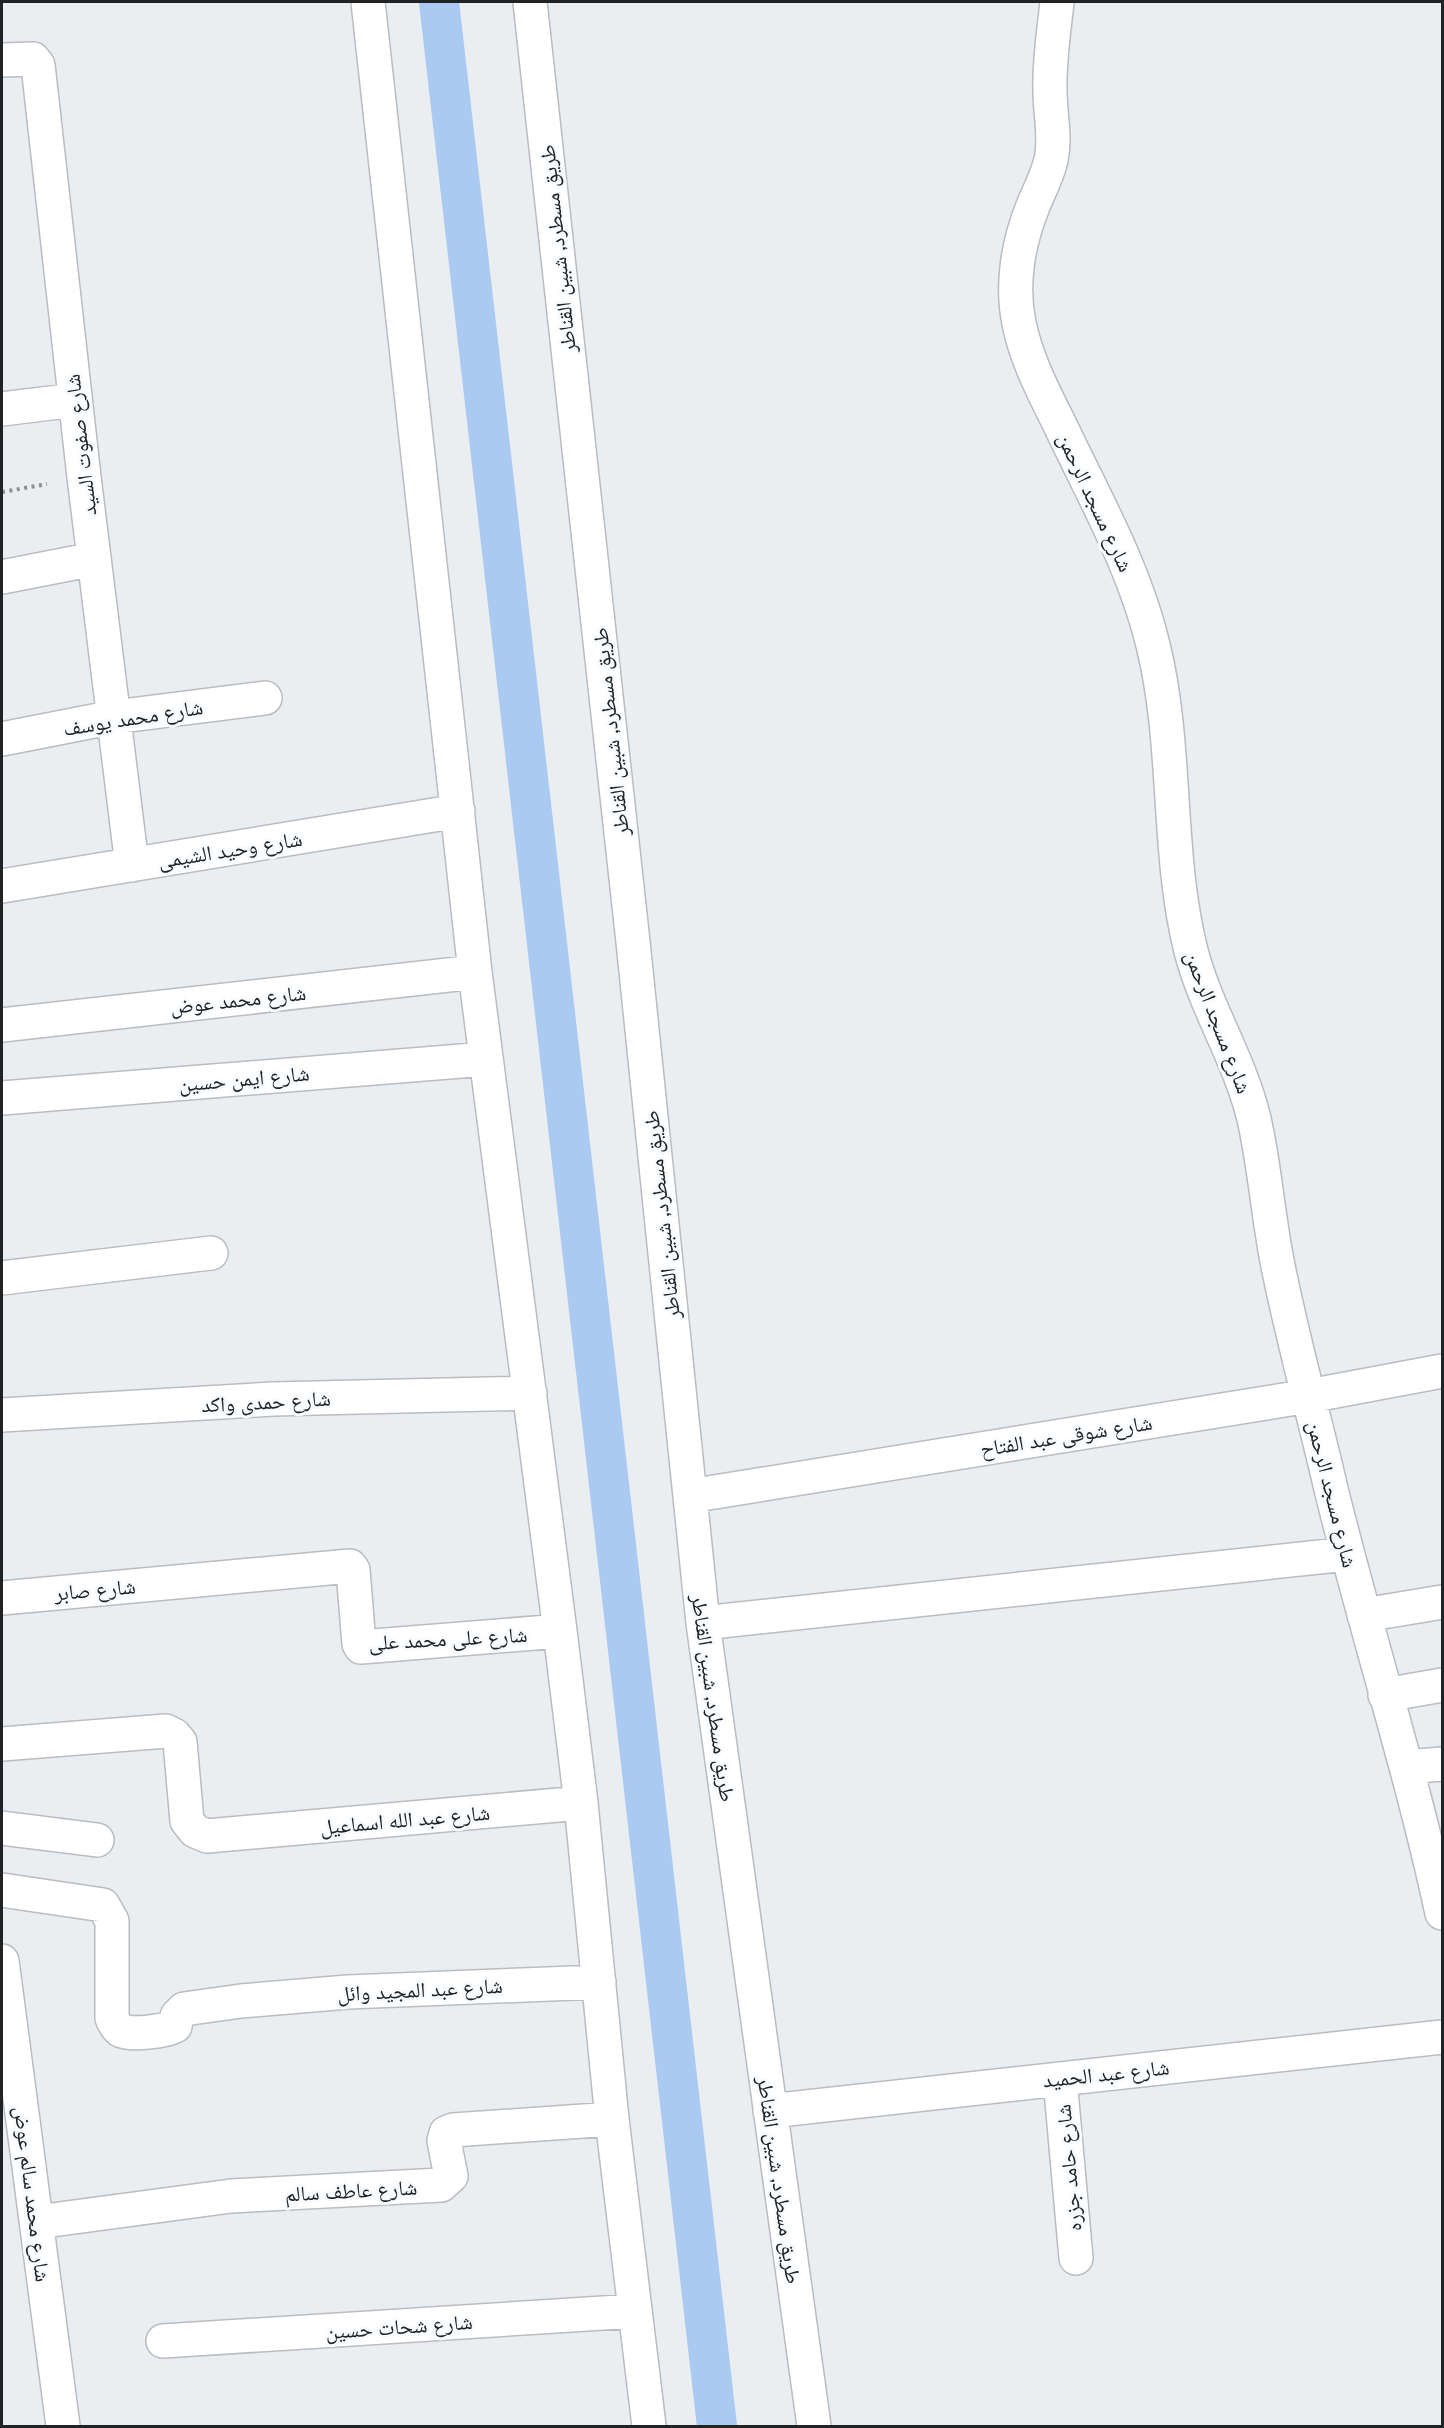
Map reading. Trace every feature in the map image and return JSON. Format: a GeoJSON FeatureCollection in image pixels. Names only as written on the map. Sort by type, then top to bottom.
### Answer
{"type":"FeatureCollection","features":[{"type":"Feature","properties":{"kind":"street"},"geometry":{"type":"LineString","coordinates":[[368,2],[475,972],[561,1631],[581,1803],[612,2119],[649,2427]]}},
{"type":"Feature","properties":{"kind":"street","name":"طريق مسطرد, شبين القناطر"},"geometry":{"type":"LineString","coordinates":[[530,2],[632,930],[703,1623],[814,2427]]}},
{"type":"Feature","properties":{"kind":"street","name":"شارع مسجد الرحمن"},"geometry":{"type":"LineString","coordinates":[[1057,2],[1050,77],[1054,129],[1052,157],[1044,184],[1031,209],[1016,265],[1019,323],[1038,378],[1123,553],[1153,644],[1170,739],[1183,914],[1191,953],[1252,1114],[1278,1265],[1309,1396],[1347,1554],[1385,1695],[1437,1859],[1443,1913]]}},
{"type":"Feature","properties":{"kind":"street","name":"شارع صفوت السيد"},"geometry":{"type":"LineString","coordinates":[[2,60],[33,59],[38,65],[84,477],[132,865]]}},
{"type":"Feature","properties":{"kind":"street"},"geometry":{"type":"LineString","coordinates":[[2,409],[75,400]]}},
{"type":"Feature","properties":{"kind":"street"},"geometry":{"type":"LineString","coordinates":[[2,577],[94,559]]}},
{"type":"Feature","properties":{"kind":"street","name":"شارع محمد يوسف"},"geometry":{"type":"LineString","coordinates":[[2,739],[114,717],[265,698]]}},
{"type":"Feature","properties":{"kind":"street","name":"شارع وحيد الشيمى"},"geometry":{"type":"LineString","coordinates":[[2,886],[458,811]]}},
{"type":"Feature","properties":{"kind":"street","name":"شارع محمد عوض"},"geometry":{"type":"LineString","coordinates":[[2,1025],[475,972]]}},
{"type":"Feature","properties":{"kind":"street","name":"شارع ايمن حسين"},"geometry":{"type":"LineString","coordinates":[[2,1098],[486,1059]]}},
{"type":"Feature","properties":{"kind":"street"},"geometry":{"type":"LineString","coordinates":[[2,1278],[211,1253]]}},
{"type":"Feature","properties":{"kind":"street","name":"شارع شوقى عبد الفتاح"},"geometry":{"type":"LineString","coordinates":[[690,1496],[1309,1396],[1443,1371]]}},
{"type":"Feature","properties":{"kind":"street","name":"شارع حمدى واكد"},"geometry":{"type":"LineString","coordinates":[[2,1415],[273,1399],[530,1393]]}},
{"type":"Feature","properties":{"kind":"street"},"geometry":{"type":"LineString","coordinates":[[703,1623],[1347,1554]]}},
{"type":"Feature","properties":{"kind":"street","name":"شارع على محمد على"},"geometry":{"type":"LineString","coordinates":[[189,1580],[351,1566],[359,1644],[362,1647],[561,1631]]}},
{"type":"Feature","properties":{"kind":"street","name":"شارع صابر"},"geometry":{"type":"LineString","coordinates":[[2,1598],[189,1580]]}},
{"type":"Feature","properties":{"kind":"street"},"geometry":{"type":"LineString","coordinates":[[1364,1615],[1443,1602]]}},
{"type":"Feature","properties":{"kind":"street"},"geometry":{"type":"LineString","coordinates":[[1385,1695],[1443,1685]]}},
{"type":"Feature","properties":{"kind":"street","name":"شارع عبد الله اسماعيل"},"geometry":{"type":"LineString","coordinates":[[2,1744],[166,1731],[180,1742],[184,1808],[187,1821],[195,1831],[207,1836],[230,1836],[581,1803]]}},
{"type":"Feature","properties":{"kind":"street"},"geometry":{"type":"LineString","coordinates":[[1406,1767],[1443,1764]]}},
{"type":"Feature","properties":{"kind":"street"},"geometry":{"type":"LineString","coordinates":[[2,1828],[97,1840]]}},
{"type":"Feature","properties":{"kind":"street","name":"شارع عبد المجيد وائل"},"geometry":{"type":"LineString","coordinates":[[2,1890],[103,1905],[108,1910],[112,1921],[112,2018],[121,2031],[128,2033],[168,2030],[175,2026],[177,2016],[184,2009],[241,2001],[348,1992],[598,1982]]}},
{"type":"Feature","properties":{"kind":"street","name":"شارع محمد سالم عوض"},"geometry":{"type":"LineString","coordinates":[[2,1961],[63,2427]]}},
{"type":"Feature","properties":{"kind":"street","name":"شارع عبد الحميد"},"geometry":{"type":"LineString","coordinates":[[770,2111],[1443,2037]]}},
{"type":"Feature","properties":{"kind":"street","name":"شارع حامد جزره"},"geometry":{"type":"LineString","coordinates":[[1060,2079],[1076,2258]]}},
{"type":"Feature","properties":{"kind":"street","name":"شارع عاطف سالم"},"geometry":{"type":"LineString","coordinates":[[37,2222],[231,2196],[441,2185],[451,2176],[444,2141],[446,2133],[450,2131],[612,2119]]}},
{"type":"Feature","properties":{"kind":"street","name":"شارع شحات حسين"},"geometry":{"type":"LineString","coordinates":[[163,2341],[635,2311]]}},
{"type":"Feature","properties":{"kind":"path"},"geometry":{"type":"LineString","coordinates":[[2,492],[84,477]]}},
{"type":"Feature","properties":{"kind":"waterway"},"geometry":{"type":"LineString","coordinates":[[439,2],[717,2426]]}}]}
